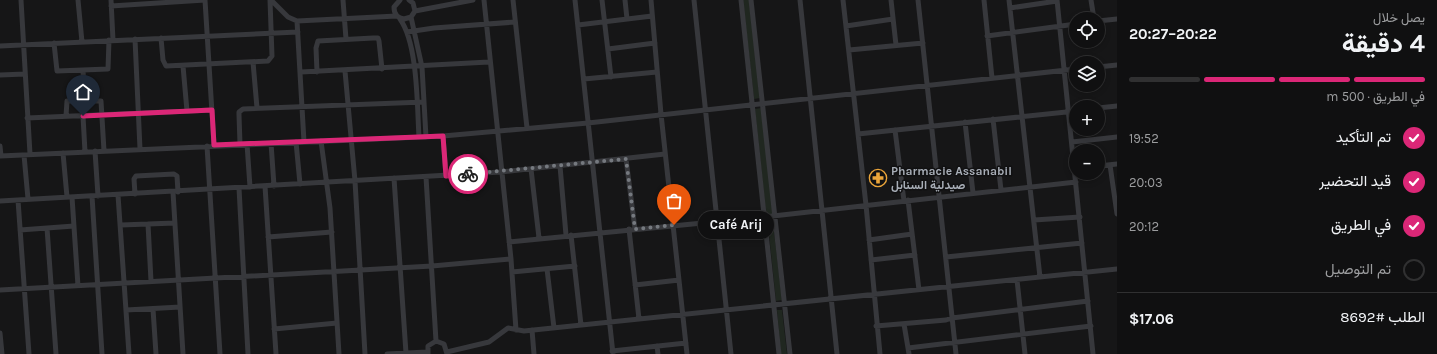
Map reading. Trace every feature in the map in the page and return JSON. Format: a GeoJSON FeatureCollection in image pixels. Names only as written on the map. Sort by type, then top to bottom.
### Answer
{"type":"FeatureCollection","features":[{"type":"Feature","properties":{"kind":"street"},"geometry":{"type":"LineString","coordinates":[[21,0],[27,118],[28,199]]}},
{"type":"Feature","properties":{"kind":"street"},"geometry":{"type":"LineString","coordinates":[[78,0],[82,42]]}},
{"type":"Feature","properties":{"kind":"street"},"geometry":{"type":"LineString","coordinates":[[54,43],[57,71],[108,69],[111,40],[111,3],[205,0],[214,145]]}},
{"type":"Feature","properties":{"kind":"street"},"geometry":{"type":"LineString","coordinates":[[270,0],[288,17],[297,21],[411,17]]}},
{"type":"Feature","properties":{"kind":"street"},"geometry":{"type":"LineString","coordinates":[[161,38],[164,65],[182,66],[268,61],[272,58],[270,0]]}},
{"type":"Feature","properties":{"kind":"street"},"geometry":{"type":"LineString","coordinates":[[343,0],[346,39]]}},
{"type":"Feature","properties":{"kind":"street"},"geometry":{"type":"LineString","coordinates":[[400,0],[394,7],[407,32],[414,67],[419,137]]}},
{"type":"Feature","properties":{"kind":"street"},"geometry":{"type":"LineString","coordinates":[[411,0],[415,11]]}},
{"type":"Feature","properties":{"kind":"street"},"geometry":{"type":"LineString","coordinates":[[411,17],[415,11],[473,0]]}},
{"type":"Feature","properties":{"kind":"street"},"geometry":{"type":"LineString","coordinates":[[484,0],[496,131],[511,259],[516,330]]}},
{"type":"Feature","properties":{"kind":"street"},"geometry":{"type":"LineString","coordinates":[[513,0],[527,128]]}},
{"type":"Feature","properties":{"kind":"street"},"geometry":{"type":"LineString","coordinates":[[575,0],[613,353],[686,343]]}},
{"type":"Feature","properties":{"kind":"street"},"geometry":{"type":"LineString","coordinates":[[602,0],[611,76]]}},
{"type":"Feature","properties":{"kind":"street"},"geometry":{"type":"LineString","coordinates":[[625,0],[627,19]]}},
{"type":"Feature","properties":{"kind":"street"},"geometry":{"type":"LineString","coordinates":[[651,0],[665,154],[687,354]]}},
{"type":"Feature","properties":{"kind":"street"},"geometry":{"type":"LineString","coordinates":[[694,0],[731,354]]}},
{"type":"Feature","properties":{"kind":"street"},"geometry":{"type":"LineString","coordinates":[[741,0],[779,354]]}},
{"type":"Feature","properties":{"kind":"street"},"geometry":{"type":"LineString","coordinates":[[752,0],[790,354]]}},
{"type":"Feature","properties":{"kind":"street"},"geometry":{"type":"LineString","coordinates":[[800,0],[837,354]]}},
{"type":"Feature","properties":{"kind":"street"},"geometry":{"type":"LineString","coordinates":[[843,0],[866,205],[876,326],[880,354]]}},
{"type":"Feature","properties":{"kind":"street"},"geometry":{"type":"LineString","coordinates":[[891,0],[896,46]]}},
{"type":"Feature","properties":{"kind":"street"},"geometry":{"type":"LineString","coordinates":[[918,0],[956,354]]}},
{"type":"Feature","properties":{"kind":"street"},"geometry":{"type":"LineString","coordinates":[[984,0],[992,78]]}},
{"type":"Feature","properties":{"kind":"street"},"geometry":{"type":"LineString","coordinates":[[1009,0],[1019,75],[1040,277]]}},
{"type":"Feature","properties":{"kind":"street"},"geometry":{"type":"LineString","coordinates":[[1092,0],[1093,12]]}},
{"type":"Feature","properties":{"kind":"street"},"geometry":{"type":"LineString","coordinates":[[1010,8],[1057,1],[1072,142],[1117,137]]}},
{"type":"Feature","properties":{"kind":"street"},"geometry":{"type":"LineString","coordinates":[[578,25],[652,16]]}},
{"type":"Feature","properties":{"kind":"street"},"geometry":{"type":"LineString","coordinates":[[411,17],[422,67],[426,137]]}},
{"type":"Feature","properties":{"kind":"street"},"geometry":{"type":"LineString","coordinates":[[846,26],[893,19]]}},
{"type":"Feature","properties":{"kind":"street"},"geometry":{"type":"LineString","coordinates":[[1105,20],[1117,19]]}},
{"type":"Feature","properties":{"kind":"street"},"geometry":{"type":"LineString","coordinates":[[297,21],[304,142]]}},
{"type":"Feature","properties":{"kind":"street"},"geometry":{"type":"LineString","coordinates":[[407,32],[415,30],[515,22]]}},
{"type":"Feature","properties":{"kind":"street"},"geometry":{"type":"LineString","coordinates":[[987,36],[1069,25]]}},
{"type":"Feature","properties":{"kind":"street"},"geometry":{"type":"LineString","coordinates":[[0,46],[298,32]]}},
{"type":"Feature","properties":{"kind":"street"},"geometry":{"type":"LineString","coordinates":[[317,72],[317,42],[321,40],[378,38],[382,69]]}},
{"type":"Feature","properties":{"kind":"street"},"geometry":{"type":"LineString","coordinates":[[135,39],[140,149]]}},
{"type":"Feature","properties":{"kind":"street"},"geometry":{"type":"LineString","coordinates":[[608,49],[655,43]]}},
{"type":"Feature","properties":{"kind":"street"},"geometry":{"type":"LineString","coordinates":[[849,50],[923,43]]}},
{"type":"Feature","properties":{"kind":"street"},"geometry":{"type":"LineString","coordinates":[[253,62],[257,108]]}},
{"type":"Feature","properties":{"kind":"street"},"geometry":{"type":"LineString","coordinates":[[301,72],[422,67],[489,62]]}},
{"type":"Feature","properties":{"kind":"street"},"geometry":{"type":"LineString","coordinates":[[1105,66],[1117,65]]}},
{"type":"Feature","properties":{"kind":"street"},"geometry":{"type":"LineString","coordinates":[[182,66],[187,111]]}},
{"type":"Feature","properties":{"kind":"street"},"geometry":{"type":"LineString","coordinates":[[345,70],[350,140],[355,181],[365,354]]}},
{"type":"Feature","properties":{"kind":"street"},"geometry":{"type":"LineString","coordinates":[[0,146],[0,156],[214,145],[443,136],[705,110],[1069,70]]}},
{"type":"Feature","properties":{"kind":"street"},"geometry":{"type":"LineString","coordinates":[[83,71],[85,100]]}},
{"type":"Feature","properties":{"kind":"street"},"geometry":{"type":"LineString","coordinates":[[584,79],[657,72]]}},
{"type":"Feature","properties":{"kind":"street"},"geometry":{"type":"LineString","coordinates":[[0,74],[25,74]]}},
{"type":"Feature","properties":{"kind":"street"},"geometry":{"type":"LineString","coordinates":[[66,116],[66,102],[85,100],[101,101],[104,151]]}},
{"type":"Feature","properties":{"kind":"street"},"geometry":{"type":"LineString","coordinates":[[240,144],[239,112],[243,109],[424,102]]}},
{"type":"Feature","properties":{"kind":"street"},"geometry":{"type":"LineString","coordinates":[[1105,107],[1117,106]]}},
{"type":"Feature","properties":{"kind":"street"},"geometry":{"type":"LineString","coordinates":[[27,118],[103,116],[212,110]]}},
{"type":"Feature","properties":{"kind":"street"},"geometry":{"type":"LineString","coordinates":[[858,134],[1068,111]]}},
{"type":"Feature","properties":{"kind":"street"},"geometry":{"type":"LineString","coordinates":[[83,116],[85,152]]}},
{"type":"Feature","properties":{"kind":"street"},"geometry":{"type":"LineString","coordinates":[[993,119],[1001,190]]}},
{"type":"Feature","properties":{"kind":"street"},"geometry":{"type":"LineString","coordinates":[[965,122],[973,193]]}},
{"type":"Feature","properties":{"kind":"street"},"geometry":{"type":"LineString","coordinates":[[895,130],[912,234],[919,290]]}},
{"type":"Feature","properties":{"kind":"street"},"geometry":{"type":"LineString","coordinates":[[443,136],[446,176]]}},
{"type":"Feature","properties":{"kind":"street"},"geometry":{"type":"LineString","coordinates":[[322,141],[325,183],[332,232],[339,354]]}},
{"type":"Feature","properties":{"kind":"street"},"geometry":{"type":"LineString","coordinates":[[296,142],[300,184]]}},
{"type":"Feature","properties":{"kind":"street"},"geometry":{"type":"LineString","coordinates":[[271,143],[274,186]]}},
{"type":"Feature","properties":{"kind":"street"},"geometry":{"type":"LineString","coordinates":[[247,144],[250,187]]}},
{"type":"Feature","properties":{"kind":"street"},"geometry":{"type":"LineString","coordinates":[[207,146],[220,354]]}},
{"type":"Feature","properties":{"kind":"street"},"geometry":{"type":"LineString","coordinates":[[95,151],[98,196]]}},
{"type":"Feature","properties":{"kind":"street"},"geometry":{"type":"LineString","coordinates":[[63,153],[74,226],[78,286]]}},
{"type":"Feature","properties":{"kind":"street"},"geometry":{"type":"LineString","coordinates":[[0,201],[446,176],[592,163],[665,154]]}},
{"type":"Feature","properties":{"kind":"street"},"geometry":{"type":"LineString","coordinates":[[626,159],[635,285],[639,319]]}},
{"type":"Feature","properties":{"kind":"street"},"geometry":{"type":"LineString","coordinates":[[1105,165],[1117,164]]}},
{"type":"Feature","properties":{"kind":"street"},"geometry":{"type":"LineString","coordinates":[[1110,165],[1117,214]]}},
{"type":"Feature","properties":{"kind":"street"},"geometry":{"type":"LineString","coordinates":[[560,166],[569,235],[575,266],[581,325]]}},
{"type":"Feature","properties":{"kind":"street"},"geometry":{"type":"LineString","coordinates":[[531,169],[539,238]]}},
{"type":"Feature","properties":{"kind":"street"},"geometry":{"type":"LineString","coordinates":[[135,194],[134,179],[136,176],[174,174],[177,176],[175,223],[183,354]]}},
{"type":"Feature","properties":{"kind":"street"},"geometry":{"type":"LineString","coordinates":[[426,177],[436,341]]}},
{"type":"Feature","properties":{"kind":"street"},"geometry":{"type":"LineString","coordinates":[[394,178],[409,353]]}},
{"type":"Feature","properties":{"kind":"street"},"geometry":{"type":"LineString","coordinates":[[509,242],[775,216],[940,196],[1076,182],[1093,354]]}},
{"type":"Feature","properties":{"kind":"street"},"geometry":{"type":"LineString","coordinates":[[265,186],[276,354]]}},
{"type":"Feature","properties":{"kind":"street"},"geometry":{"type":"LineString","coordinates":[[239,188],[248,354]]}},
{"type":"Feature","properties":{"kind":"street"},"geometry":{"type":"LineString","coordinates":[[118,194],[129,354]]}},
{"type":"Feature","properties":{"kind":"street"},"geometry":{"type":"LineString","coordinates":[[92,196],[102,354]]}},
{"type":"Feature","properties":{"kind":"street"},"geometry":{"type":"LineString","coordinates":[[18,200],[29,354]]}},
{"type":"Feature","properties":{"kind":"street"},"geometry":{"type":"LineString","coordinates":[[1034,220],[1080,217]]}},
{"type":"Feature","properties":{"kind":"street"},"geometry":{"type":"LineString","coordinates":[[121,225],[175,223]]}},
{"type":"Feature","properties":{"kind":"street"},"geometry":{"type":"LineString","coordinates":[[148,224],[151,281]]}},
{"type":"Feature","properties":{"kind":"street"},"geometry":{"type":"LineString","coordinates":[[20,230],[74,226]]}},
{"type":"Feature","properties":{"kind":"street"},"geometry":{"type":"LineString","coordinates":[[47,228],[56,354]]}},
{"type":"Feature","properties":{"kind":"street"},"geometry":{"type":"LineString","coordinates":[[268,237],[332,232]]}},
{"type":"Feature","properties":{"kind":"street"},"geometry":{"type":"LineString","coordinates":[[869,240],[912,234]]}},
{"type":"Feature","properties":{"kind":"street"},"geometry":{"type":"LineString","coordinates":[[946,257],[1082,243]]}},
{"type":"Feature","properties":{"kind":"street"},"geometry":{"type":"LineString","coordinates":[[871,260],[915,255]]}},
{"type":"Feature","properties":{"kind":"street"},"geometry":{"type":"LineString","coordinates":[[0,290],[25,290],[151,281],[401,268],[511,259]]}},
{"type":"Feature","properties":{"kind":"street"},"geometry":{"type":"LineString","coordinates":[[512,272],[575,266]]}},
{"type":"Feature","properties":{"kind":"street"},"geometry":{"type":"LineString","coordinates":[[547,269],[554,328]]}},
{"type":"Feature","properties":{"kind":"street"},"geometry":{"type":"LineString","coordinates":[[436,341],[444,344],[447,353],[486,344],[496,339],[506,329],[511,328],[516,330],[554,328],[1117,269]]}},
{"type":"Feature","properties":{"kind":"street"},"geometry":{"type":"LineString","coordinates":[[635,285],[679,280]]}},
{"type":"Feature","properties":{"kind":"street"},"geometry":{"type":"LineString","coordinates":[[1017,280],[1025,354]]}},
{"type":"Feature","properties":{"kind":"street"},"geometry":{"type":"LineString","coordinates":[[876,326],[946,320],[1088,301]]}},
{"type":"Feature","properties":{"kind":"street"},"geometry":{"type":"LineString","coordinates":[[126,310],[180,307]]}},
{"type":"Feature","properties":{"kind":"street"},"geometry":{"type":"LineString","coordinates":[[153,309],[156,354]]}},
{"type":"Feature","properties":{"kind":"street"},"geometry":{"type":"LineString","coordinates":[[274,329],[337,323]]}},
{"type":"Feature","properties":{"kind":"street"},"geometry":{"type":"LineString","coordinates":[[904,324],[908,351],[955,342],[1091,326]]}},
{"type":"Feature","properties":{"kind":"street"},"geometry":{"type":"LineString","coordinates":[[532,330],[534,354]]}},
{"type":"Feature","properties":{"kind":"street"},"geometry":{"type":"LineString","coordinates":[[0,333],[2,354]]}},
{"type":"Feature","properties":{"kind":"street"},"geometry":{"type":"LineString","coordinates":[[388,354],[427,353],[428,346],[436,341]]}},
{"type":"Feature","properties":{"kind":"street"},"geometry":{"type":"LineString","coordinates":[[658,346],[658,354]]}},
{"type":"Feature","properties":{"kind":"shaded area"},"geometry":{"type":"Polygon","coordinates":[[[743,0],[749,0],[760,98],[754,99],[743,0]]]}},
{"type":"Feature","properties":{"kind":"shaded area"},"geometry":{"type":"Polygon","coordinates":[[[761,108],[773,214],[766,214],[755,109],[761,108]]]}},
{"type":"Feature","properties":{"kind":"shaded area"},"geometry":{"type":"Polygon","coordinates":[[[773,223],[782,300],[776,301],[768,224],[773,223]]]}},
{"type":"Feature","properties":{"kind":"shaded area"},"geometry":{"type":"Polygon","coordinates":[[[777,310],[782,310],[787,354],[781,354],[777,310]]]}},
{"type":"Feature","properties":{"kind":"way so far"},"geometry":{"type":"LineString","coordinates":[[468,174],[516,171],[626,159],[635,229],[674,225]]}},
{"type":"Feature","properties":{"kind":"place","name":"Pharmacie Assanabil صيدلية السنابل"},"geometry":{"type":"Point","coordinates":[878,178]}},
{"type":"Feature","properties":{"kind":"place","name":"Café Arij"},"geometry":{"type":"Point","coordinates":[674,225]}},
{"type":"Feature","properties":{"kind":"route"},"geometry":{"type":"LineString","coordinates":[[83,116],[212,110],[214,145],[443,136],[446,176],[468,174]]}}]}
